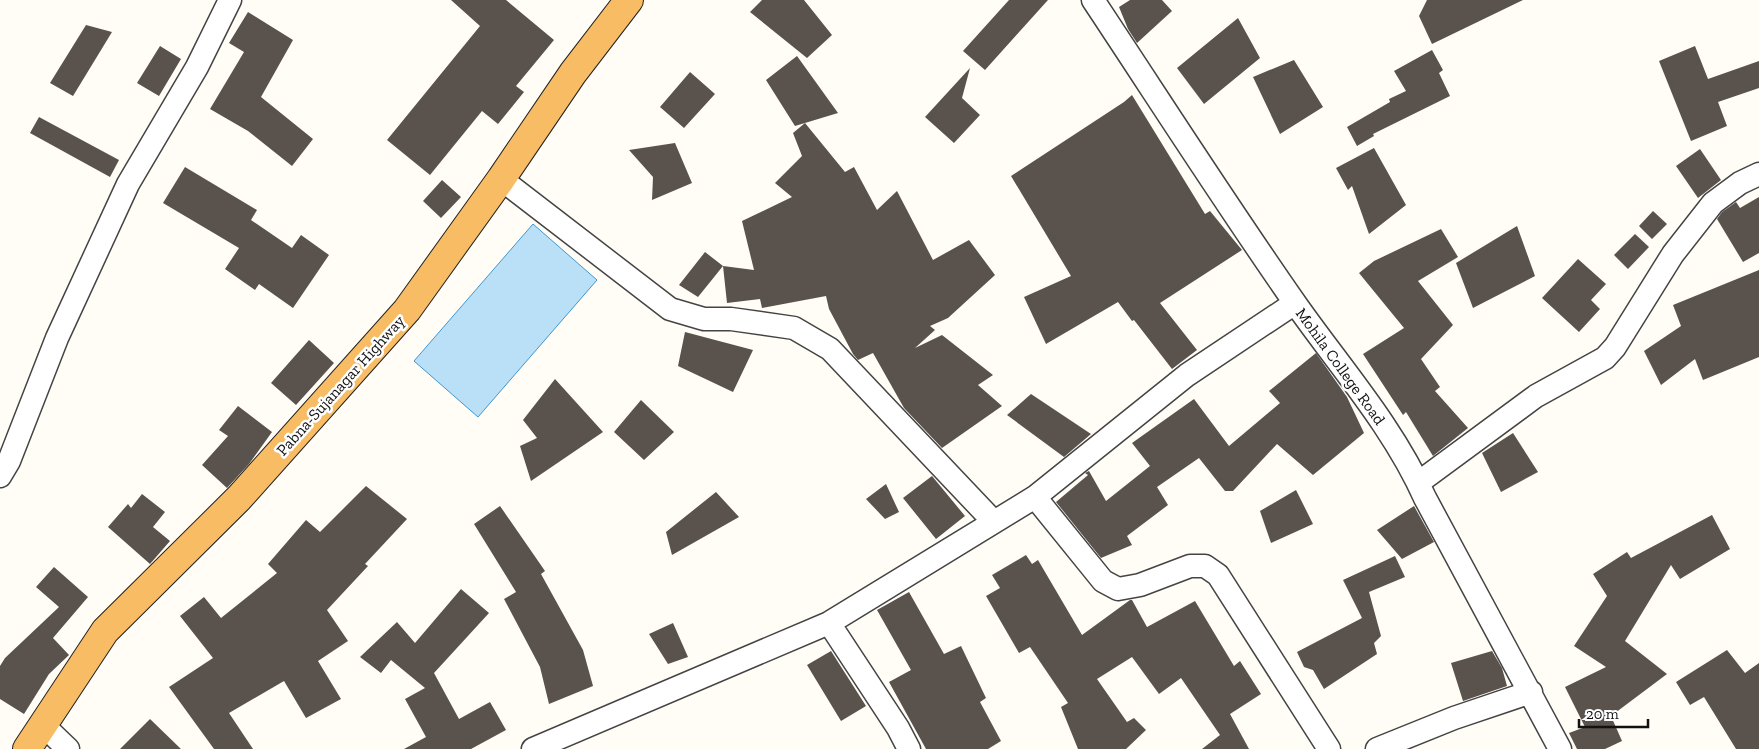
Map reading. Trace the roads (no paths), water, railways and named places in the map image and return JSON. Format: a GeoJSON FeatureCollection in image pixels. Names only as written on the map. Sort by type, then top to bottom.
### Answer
{"type":"FeatureCollection","features":[{"type":"Feature","properties":{"kind":"highway","name":"Pabna-Sujanagar Highway"},"geometry":{"type":"LineString","coordinates":[[28,749],[105,631],[239,498],[407,310],[501,179],[573,73],[629,0]]}},
{"type":"Feature","properties":{"kind":"street"},"geometry":{"type":"LineString","coordinates":[[0,476],[9,461],[57,338],[128,184],[197,67],[230,0]]}},
{"type":"Feature","properties":{"kind":"street","name":"Mohila College Road"},"geometry":{"type":"LineString","coordinates":[[1092,0],[1295,302],[1384,424],[1418,483],[1424,498],[1531,692],[1560,749]]}},
{"type":"Feature","properties":{"kind":"street"},"geometry":{"type":"LineString","coordinates":[[1418,483],[1536,396],[1605,358],[1615,347],[1673,254],[1713,203],[1740,183],[1759,174]]}},
{"type":"Feature","properties":{"kind":"street"},"geometry":{"type":"LineString","coordinates":[[501,179],[670,309],[704,319],[731,319],[794,328],[830,349],[993,522]]}},
{"type":"Feature","properties":{"kind":"street"},"geometry":{"type":"LineString","coordinates":[[533,749],[829,623],[1035,497],[1187,375],[1295,302]]}},
{"type":"Feature","properties":{"kind":"street"},"geometry":{"type":"LineString","coordinates":[[1035,497],[1103,581],[1118,589],[1140,585],[1190,566],[1205,566],[1218,575],[1329,749]]}},
{"type":"Feature","properties":{"kind":"street"},"geometry":{"type":"LineString","coordinates":[[829,623],[898,728],[909,749]]}},
{"type":"Feature","properties":{"kind":"street"},"geometry":{"type":"LineString","coordinates":[[1377,749],[1454,718],[1531,692]]}},
{"type":"Feature","properties":{"kind":"street"},"geometry":{"type":"LineString","coordinates":[[43,725],[68,749]]}},
{"type":"Feature","properties":{"kind":"water"},"geometry":{"type":"Polygon","coordinates":[[[533,224],[597,280],[478,417],[414,361],[533,224]]]}}]}
